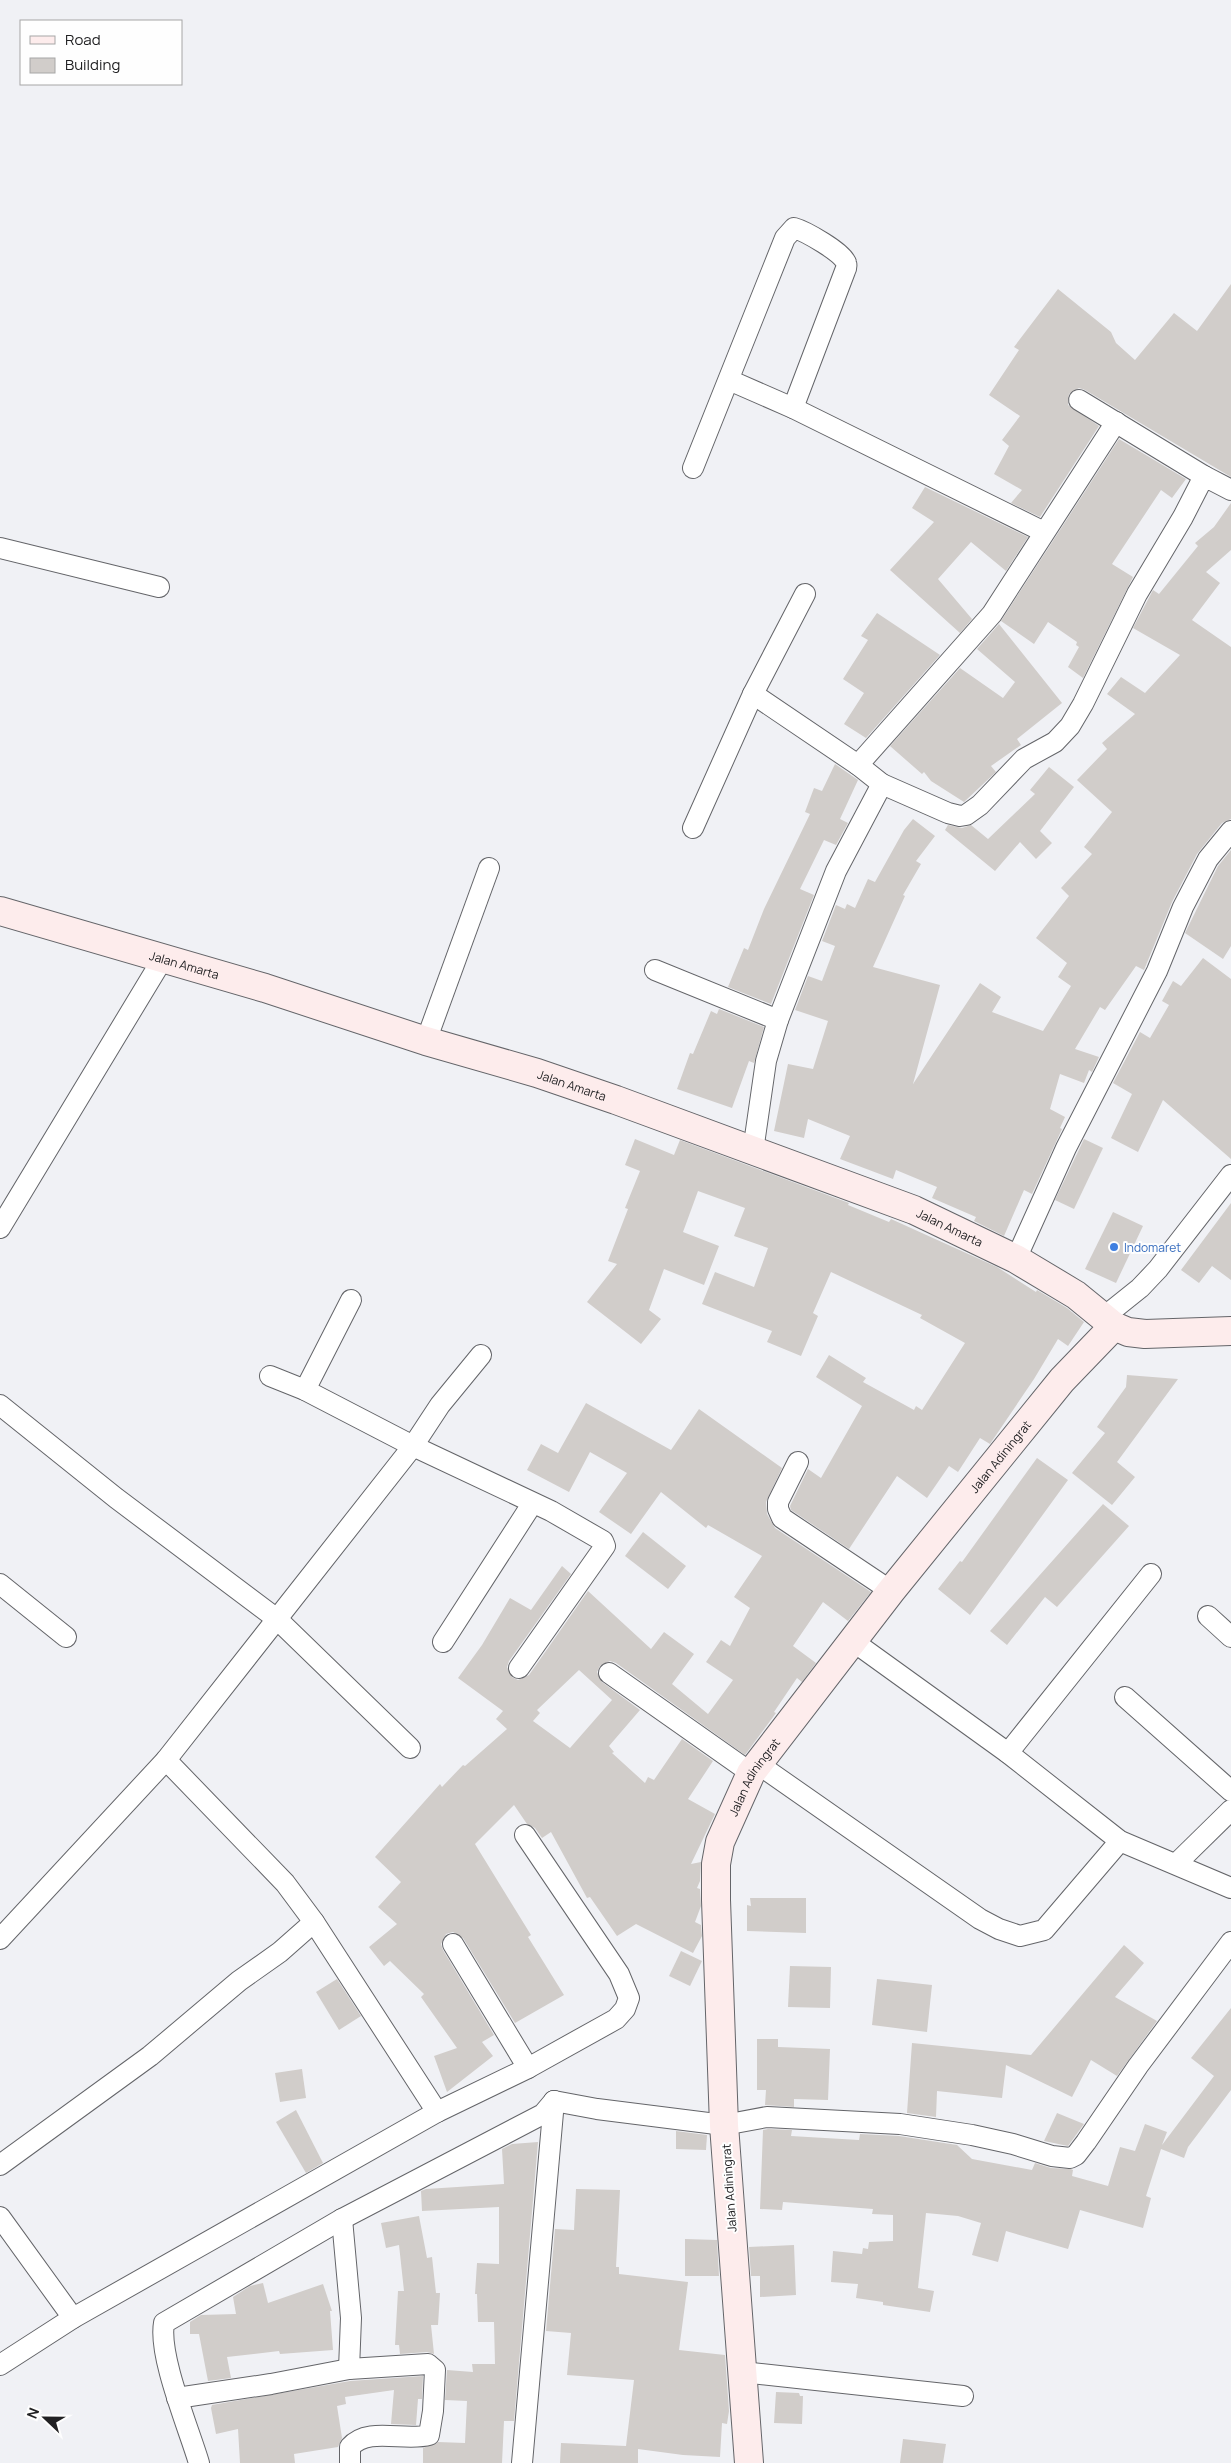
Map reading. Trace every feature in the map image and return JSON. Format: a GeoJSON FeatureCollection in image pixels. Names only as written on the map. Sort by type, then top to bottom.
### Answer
{"type":"FeatureCollection","features":[{"type":"Feature","properties":{"kind":"street"},"geometry":{"type":"LineString","coordinates":[[693,468],[785,238],[794,228],[842,256],[846,263],[793,408]]}},
{"type":"Feature","properties":{"kind":"street"},"geometry":{"type":"LineString","coordinates":[[729,380],[793,408],[1044,532]]}},
{"type":"Feature","properties":{"kind":"street"},"geometry":{"type":"LineString","coordinates":[[1079,400],[1204,476],[1231,490]]}},
{"type":"Feature","properties":{"kind":"street"},"geometry":{"type":"LineString","coordinates":[[858,765],[992,614],[1025,566],[1044,532],[1116,422]]}},
{"type":"Feature","properties":{"kind":"street"},"geometry":{"type":"LineString","coordinates":[[753,694],[858,765],[882,784],[948,813],[960,816],[966,815],[980,805],[1024,759],[1055,742],[1070,726],[1083,704],[1137,594],[1183,517],[1204,476]]}},
{"type":"Feature","properties":{"kind":"street"},"geometry":{"type":"LineString","coordinates":[[0,548],[160,587]]}},
{"type":"Feature","properties":{"kind":"street"},"geometry":{"type":"LineString","coordinates":[[693,828],[753,694],[805,594]]}},
{"type":"Feature","properties":{"kind":"street"},"geometry":{"type":"LineString","coordinates":[[753,1151],[766,1061],[778,1020],[836,871],[882,784]]}},
{"type":"Feature","properties":{"kind":"street"},"geometry":{"type":"LineString","coordinates":[[1016,1259],[1066,1148],[1157,971],[1183,907],[1208,859],[1231,831]]}},
{"type":"Feature","properties":{"kind":"street"},"geometry":{"type":"LineString","coordinates":[[426,1041],[489,868]]}},
{"type":"Feature","properties":{"kind":"street","name":"Jalan Amarta"},"geometry":{"type":"LineString","coordinates":[[0,911],[162,960],[265,988],[426,1041],[536,1073],[914,1210],[1016,1259],[1076,1294],[1109,1321]]}},
{"type":"Feature","properties":{"kind":"street"},"geometry":{"type":"LineString","coordinates":[[0,1228],[162,960]]}},
{"type":"Feature","properties":{"kind":"street"},"geometry":{"type":"LineString","coordinates":[[655,970],[778,1020]]}},
{"type":"Feature","properties":{"kind":"street"},"geometry":{"type":"LineString","coordinates":[[1231,1175],[1158,1269],[1109,1321],[1128,1332],[1145,1334],[1231,1331]]}},
{"type":"Feature","properties":{"kind":"street"},"geometry":{"type":"LineString","coordinates":[[305,1390],[351,1300]]}},
{"type":"Feature","properties":{"kind":"street","name":"Jalan Adiningrat"},"geometry":{"type":"LineString","coordinates":[[750,2463],[724,2125],[716,1864],[720,1842],[754,1769],[854,1642],[891,1591],[1109,1321]]}},
{"type":"Feature","properties":{"kind":"street"},"geometry":{"type":"LineString","coordinates":[[0,1939],[166,1760],[413,1446],[440,1405],[481,1355]]}},
{"type":"Feature","properties":{"kind":"street"},"geometry":{"type":"LineString","coordinates":[[270,1376],[305,1390],[413,1446],[532,1504],[559,1515],[603,1541],[605,1546],[519,1668]]}},
{"type":"Feature","properties":{"kind":"street"},"geometry":{"type":"LineString","coordinates":[[0,1405],[116,1498],[277,1618],[410,1748]]}},
{"type":"Feature","properties":{"kind":"street"},"geometry":{"type":"LineString","coordinates":[[798,1462],[778,1502],[782,1518],[891,1591]]}},
{"type":"Feature","properties":{"kind":"street"},"geometry":{"type":"LineString","coordinates":[[443,1642],[532,1504]]}},
{"type":"Feature","properties":{"kind":"street"},"geometry":{"type":"LineString","coordinates":[[1008,1752],[1151,1574]]}},
{"type":"Feature","properties":{"kind":"street"},"geometry":{"type":"LineString","coordinates":[[0,1584],[66,1638]]}},
{"type":"Feature","properties":{"kind":"street"},"geometry":{"type":"LineString","coordinates":[[1208,1616],[1231,1637]]}},
{"type":"Feature","properties":{"kind":"street"},"geometry":{"type":"LineString","coordinates":[[854,1642],[1008,1752],[1120,1841],[1177,1863],[1231,1888]]}},
{"type":"Feature","properties":{"kind":"street"},"geometry":{"type":"LineString","coordinates":[[609,1673],[980,1919],[999,1929],[1020,1936],[1044,1930],[1120,1841]]}},
{"type":"Feature","properties":{"kind":"street"},"geometry":{"type":"LineString","coordinates":[[1126,1697],[1231,1791]]}},
{"type":"Feature","properties":{"kind":"street"},"geometry":{"type":"LineString","coordinates":[[166,1760],[285,1884],[314,1922],[437,2112]]}},
{"type":"Feature","properties":{"kind":"street"},"geometry":{"type":"LineString","coordinates":[[1177,1863],[1231,1810]]}},
{"type":"Feature","properties":{"kind":"street"},"geometry":{"type":"LineString","coordinates":[[0,2365],[73,2318],[437,2112],[528,2068],[616,2020],[625,2009],[629,1998],[619,1974],[525,1835]]}},
{"type":"Feature","properties":{"kind":"street"},"geometry":{"type":"LineString","coordinates":[[0,2165],[150,2056],[239,1981],[280,1952],[314,1922]]}},
{"type":"Feature","properties":{"kind":"street"},"geometry":{"type":"LineString","coordinates":[[554,2101],[597,2109],[724,2125],[767,2117],[900,2124],[972,2135],[1013,2144],[1052,2156],[1070,2158],[1076,2156],[1138,2066],[1231,1942]]}},
{"type":"Feature","properties":{"kind":"street"},"geometry":{"type":"LineString","coordinates":[[453,1944],[528,2068]]}},
{"type":"Feature","properties":{"kind":"street"},"geometry":{"type":"LineString","coordinates":[[199,2463],[177,2398],[162,2335],[164,2323],[342,2219],[544,2114],[554,2101]]}},
{"type":"Feature","properties":{"kind":"street"},"geometry":{"type":"LineString","coordinates":[[522,2463],[554,2101]]}},
{"type":"Feature","properties":{"kind":"street"},"geometry":{"type":"LineString","coordinates":[[0,2217],[73,2318]]}},
{"type":"Feature","properties":{"kind":"street"},"geometry":{"type":"LineString","coordinates":[[342,2219],[351,2318],[349,2369]]}},
{"type":"Feature","properties":{"kind":"street"},"geometry":{"type":"LineString","coordinates":[[177,2398],[271,2384],[349,2369],[428,2364],[435,2370],[433,2411],[429,2435],[419,2438],[377,2436],[355,2440],[350,2447],[350,2463]]}},
{"type":"Feature","properties":{"kind":"street"},"geometry":{"type":"LineString","coordinates":[[742,2372],[964,2396]]}},
{"type":"Feature","properties":{"kind":"building"},"geometry":{"type":"Polygon","coordinates":[[[1231,284],[1231,477],[1079,388],[1069,394],[1068,405],[1099,426],[1040,517],[1011,503],[1022,490],[994,474],[1009,446],[1002,440],[1020,416],[989,395],[1019,350],[1014,347],[1058,289],[1111,332],[1116,343],[1135,360],[1174,313],[1197,331],[1231,284]]]}},
{"type":"Feature","properties":{"kind":"building"},"geometry":{"type":"Polygon","coordinates":[[[1119,439],[1186,479],[1172,498],[1161,490],[1112,564],[1133,577],[1083,678],[1068,667],[1079,647],[1076,645],[1077,642],[1048,622],[1034,644],[1001,621],[1119,439]]]}},
{"type":"Feature","properties":{"kind":"building"},"geometry":{"type":"Polygon","coordinates":[[[925,487],[1028,537],[1006,571],[971,542],[938,579],[972,619],[960,633],[890,570],[934,522],[912,508],[925,487]]]}},
{"type":"Feature","properties":{"kind":"building"},"geometry":{"type":"Polygon","coordinates":[[[1231,503],[1231,550],[1206,572],[1220,583],[1192,620],[1231,647],[1231,819],[1222,823],[1197,854],[1172,902],[1144,970],[1136,966],[1105,1010],[1100,1007],[1075,1049],[1099,1057],[1092,1072],[1089,1070],[1084,1083],[1060,1074],[1050,1109],[1065,1117],[1060,1128],[1062,1129],[1032,1194],[1024,1190],[1004,1236],[974,1221],[976,1217],[932,1198],[937,1187],[896,1170],[893,1179],[840,1159],[850,1136],[808,1119],[804,1138],[774,1131],[788,1064],[813,1069],[828,1021],[795,1010],[808,976],[822,981],[835,946],[822,941],[836,905],[845,909],[847,904],[855,908],[868,879],[875,882],[904,830],[913,819],[935,836],[916,861],[921,864],[903,895],[905,896],[873,967],[940,985],[913,1084],[980,983],[1001,997],[992,1012],[1043,1031],[1071,986],[1058,977],[1067,963],[1036,938],[1069,896],[1061,888],[1092,854],[1084,847],[1112,812],[1077,780],[1107,749],[1102,743],[1135,714],[1107,694],[1121,677],[1145,693],[1180,655],[1133,628],[1153,590],[1159,594],[1198,546],[1195,543],[1214,527],[1231,503]]]}},
{"type":"Feature","properties":{"kind":"building"},"geometry":{"type":"Polygon","coordinates":[[[877,613],[940,655],[866,738],[844,724],[864,693],[843,679],[868,640],[861,636],[877,613]]]}},
{"type":"Feature","properties":{"kind":"building"},"geometry":{"type":"Polygon","coordinates":[[[999,624],[1062,703],[1017,739],[1021,745],[991,766],[996,772],[964,802],[931,781],[924,772],[922,774],[890,746],[960,668],[1003,698],[1015,682],[977,649],[999,624]]]}},
{"type":"Feature","properties":{"kind":"building"},"geometry":{"type":"Polygon","coordinates":[[[835,764],[858,780],[840,819],[848,823],[836,845],[824,840],[800,889],[814,895],[771,1004],[728,987],[744,948],[748,950],[764,909],[810,814],[805,812],[814,788],[822,791],[835,764]]]}},
{"type":"Feature","properties":{"kind":"building"},"geometry":{"type":"Polygon","coordinates":[[[1049,767],[1074,787],[1040,831],[1052,843],[1036,859],[1020,842],[995,871],[945,830],[948,825],[962,828],[971,825],[988,839],[1035,794],[1030,790],[1049,767]]]}},
{"type":"Feature","properties":{"kind":"building"},"geometry":{"type":"Polygon","coordinates":[[[1231,850],[1231,946],[1223,959],[1185,933],[1218,866],[1231,850]]]}},
{"type":"Feature","properties":{"kind":"building"},"geometry":{"type":"Polygon","coordinates":[[[1203,958],[1231,979],[1231,1159],[1163,1100],[1138,1152],[1111,1138],[1132,1094],[1113,1083],[1140,1032],[1150,1038],[1169,1005],[1162,1001],[1173,981],[1181,986],[1203,958]]]}},
{"type":"Feature","properties":{"kind":"building"},"geometry":{"type":"Polygon","coordinates":[[[719,1009],[764,1027],[754,1063],[749,1061],[732,1108],[677,1089],[690,1053],[693,1054],[711,1011],[717,1014],[719,1009]]]}},
{"type":"Feature","properties":{"kind":"building"},"geometry":{"type":"Polygon","coordinates":[[[635,1139],[674,1155],[680,1140],[849,1203],[848,1205],[889,1222],[891,1219],[997,1267],[1036,1292],[1037,1290],[1067,1308],[1084,1322],[1068,1346],[1058,1339],[1034,1379],[990,1444],[980,1438],[958,1472],[949,1466],[927,1498],[897,1476],[849,1549],[791,1510],[790,1506],[808,1469],[821,1478],[862,1406],[816,1377],[829,1355],[866,1378],[863,1382],[914,1410],[916,1406],[922,1410],[965,1343],[920,1318],[922,1315],[831,1272],[813,1313],[818,1316],[801,1356],[767,1342],[772,1331],[702,1304],[715,1272],[754,1287],[768,1248],[734,1236],[745,1208],[698,1191],[683,1232],[719,1246],[704,1285],[664,1269],[649,1310],[661,1319],[641,1344],[587,1302],[617,1264],[608,1261],[628,1209],[625,1208],[640,1171],[625,1165],[635,1139]]]}},
{"type":"Feature","properties":{"kind":"building"},"geometry":{"type":"Polygon","coordinates":[[[1084,1139],[1103,1148],[1074,1209],[1055,1200],[1084,1139]]]}},
{"type":"Feature","properties":{"kind":"building"},"geometry":{"type":"Polygon","coordinates":[[[1231,1203],[1231,1280],[1212,1266],[1199,1283],[1181,1270],[1231,1203]]]}},
{"type":"Feature","properties":{"kind":"building","name":"Indomaret"},"geometry":{"type":"Polygon","coordinates":[[[1113,1212],[1143,1226],[1116,1283],[1085,1269],[1113,1212]]]}},
{"type":"Feature","properties":{"kind":"building"},"geometry":{"type":"Polygon","coordinates":[[[1127,1375],[1178,1379],[1117,1462],[1135,1477],[1112,1505],[1072,1473],[1105,1433],[1097,1427],[1126,1387],[1127,1375]]]}},
{"type":"Feature","properties":{"kind":"building"},"geometry":{"type":"Polygon","coordinates":[[[586,1403],[671,1450],[699,1409],[782,1468],[766,1502],[767,1514],[775,1528],[871,1592],[848,1621],[823,1602],[793,1646],[816,1663],[802,1682],[797,1678],[774,1712],[776,1713],[745,1755],[616,1663],[610,1661],[600,1666],[597,1672],[602,1682],[640,1710],[609,1746],[614,1752],[612,1753],[645,1783],[648,1777],[654,1780],[682,1739],[713,1761],[688,1799],[715,1814],[691,1864],[701,1862],[700,1881],[697,1888],[700,1889],[701,1906],[695,1922],[701,1925],[702,1936],[693,1953],[636,1924],[617,1936],[590,1897],[587,1898],[551,1832],[542,1838],[535,1828],[527,1824],[514,1805],[475,1844],[531,1935],[528,1937],[564,1995],[515,2023],[463,1938],[453,1932],[446,1934],[441,1944],[443,1950],[494,2035],[482,2042],[493,2056],[447,2092],[434,2056],[457,2048],[421,1997],[424,1994],[390,1961],[384,1966],[369,1947],[397,1924],[378,1907],[401,1882],[375,1857],[440,1784],[442,1787],[463,1765],[465,1766],[507,1729],[496,1719],[503,1711],[458,1678],[482,1645],[510,1598],[531,1610],[562,1566],[571,1574],[509,1661],[507,1667],[512,1677],[518,1680],[529,1675],[588,1591],[651,1649],[664,1632],[694,1654],[672,1684],[708,1714],[733,1680],[706,1662],[721,1640],[730,1646],[750,1608],[734,1597],[762,1556],[708,1525],[706,1528],[661,1492],[631,1534],[599,1512],[627,1473],[590,1452],[569,1492],[527,1470],[541,1444],[558,1453],[586,1403]],[[579,1670],[537,1710],[540,1713],[533,1721],[570,1748],[612,1700],[579,1670]]]}},
{"type":"Feature","properties":{"kind":"building"},"geometry":{"type":"Polygon","coordinates":[[[1037,1458],[1068,1480],[970,1615],[938,1589],[960,1561],[962,1562],[1037,1458]]]}},
{"type":"Feature","properties":{"kind":"building"},"geometry":{"type":"Polygon","coordinates":[[[1103,1504],[1129,1526],[1057,1607],[1045,1597],[1007,1645],[990,1631],[1103,1504]]]}},
{"type":"Feature","properties":{"kind":"building"},"geometry":{"type":"Polygon","coordinates":[[[643,1532],[686,1566],[668,1589],[625,1556],[643,1532]]]}},
{"type":"Feature","properties":{"kind":"building"},"geometry":{"type":"Polygon","coordinates":[[[750,1898],[806,1898],[806,1933],[747,1931],[747,1905],[751,1906],[750,1898]]]}},
{"type":"Feature","properties":{"kind":"building"},"geometry":{"type":"Polygon","coordinates":[[[1124,1945],[1144,1963],[1115,1997],[1157,2021],[1117,2076],[1091,2060],[1072,2097],[1006,2065],[1002,2098],[937,2091],[936,2117],[907,2113],[912,2043],[1031,2055],[1124,1945]]]}},
{"type":"Feature","properties":{"kind":"building"},"geometry":{"type":"Polygon","coordinates":[[[681,1951],[702,1961],[690,1986],[669,1976],[681,1951]]]}},
{"type":"Feature","properties":{"kind":"building"},"geometry":{"type":"Polygon","coordinates":[[[790,1966],[831,1967],[830,2008],[788,2007],[790,1966]]]}},
{"type":"Feature","properties":{"kind":"building"},"geometry":{"type":"Polygon","coordinates":[[[337,1979],[361,2016],[339,2030],[316,1992],[337,1979]]]}},
{"type":"Feature","properties":{"kind":"building"},"geometry":{"type":"Polygon","coordinates":[[[877,1979],[932,1985],[927,2032],[872,2025],[877,1979]]]}},
{"type":"Feature","properties":{"kind":"building"},"geometry":{"type":"Polygon","coordinates":[[[1231,2008],[1231,2090],[1188,2147],[1184,2158],[1161,2149],[1146,2196],[1151,2198],[1143,2228],[1080,2210],[1068,2249],[1006,2231],[998,2262],[972,2255],[981,2223],[958,2216],[926,2213],[918,2288],[934,2291],[930,2312],[883,2305],[883,2302],[856,2298],[858,2284],[831,2282],[833,2251],[862,2254],[863,2248],[868,2249],[869,2242],[893,2241],[893,2215],[872,2214],[873,2209],[783,2202],[782,2210],[760,2209],[763,2130],[768,2129],[792,2130],[791,2136],[859,2140],[860,2134],[899,2136],[957,2145],[972,2159],[1032,2170],[1035,2163],[1051,2168],[1071,2169],[1073,2170],[1072,2176],[1108,2186],[1120,2147],[1135,2151],[1145,2124],[1167,2132],[1162,2145],[1214,2076],[1191,2058],[1231,2008]]]}},
{"type":"Feature","properties":{"kind":"building"},"geometry":{"type":"Polygon","coordinates":[[[757,2039],[778,2039],[778,2047],[830,2049],[828,2100],[794,2099],[794,2107],[765,2105],[766,2090],[757,2090],[757,2039]]]}},
{"type":"Feature","properties":{"kind":"building"},"geometry":{"type":"Polygon","coordinates":[[[302,2069],[306,2098],[280,2102],[275,2073],[302,2069]]]}},
{"type":"Feature","properties":{"kind":"building"},"geometry":{"type":"Polygon","coordinates":[[[296,2110],[323,2163],[306,2173],[276,2122],[296,2110]]]}},
{"type":"Feature","properties":{"kind":"building"},"geometry":{"type":"Polygon","coordinates":[[[1057,2113],[1084,2124],[1068,2146],[1044,2141],[1057,2113]]]}},
{"type":"Feature","properties":{"kind":"building"},"geometry":{"type":"Polygon","coordinates":[[[676,2131],[707,2135],[706,2150],[676,2149],[676,2131]]]}},
{"type":"Feature","properties":{"kind":"building"},"geometry":{"type":"Polygon","coordinates":[[[538,2142],[514,2421],[504,2421],[502,2463],[423,2463],[423,2448],[438,2442],[465,2443],[467,2401],[445,2400],[447,2370],[473,2372],[472,2364],[495,2364],[494,2322],[478,2322],[477,2294],[475,2294],[477,2263],[499,2264],[499,2207],[422,2211],[421,2191],[426,2189],[504,2184],[502,2149],[512,2144],[538,2142]]]}},
{"type":"Feature","properties":{"kind":"building"},"geometry":{"type":"Polygon","coordinates":[[[576,2189],[620,2190],[616,2267],[619,2267],[619,2274],[688,2282],[679,2350],[725,2355],[729,2411],[727,2424],[722,2423],[720,2457],[683,2455],[638,2449],[638,2463],[560,2463],[561,2443],[626,2446],[634,2380],[567,2375],[571,2333],[546,2331],[555,2229],[574,2230],[576,2189]]]}},
{"type":"Feature","properties":{"kind":"building"},"geometry":{"type":"Polygon","coordinates":[[[419,2216],[427,2258],[432,2257],[436,2293],[440,2293],[438,2325],[431,2325],[434,2354],[427,2352],[400,2354],[399,2345],[395,2345],[398,2291],[404,2291],[399,2245],[386,2248],[381,2223],[419,2216]]]}},
{"type":"Feature","properties":{"kind":"building"},"geometry":{"type":"Polygon","coordinates":[[[685,2239],[717,2240],[719,2276],[685,2276],[685,2239]]]}},
{"type":"Feature","properties":{"kind":"building"},"geometry":{"type":"Polygon","coordinates":[[[794,2245],[796,2295],[760,2297],[760,2276],[751,2276],[749,2247],[794,2245]]]}},
{"type":"Feature","properties":{"kind":"building"},"geometry":{"type":"Polygon","coordinates":[[[263,2283],[268,2303],[323,2284],[332,2311],[330,2311],[333,2350],[280,2354],[279,2351],[227,2357],[231,2378],[208,2381],[199,2334],[190,2334],[190,2322],[201,2315],[236,2314],[233,2297],[250,2286],[263,2283]]]}},
{"type":"Feature","properties":{"kind":"building"},"geometry":{"type":"Polygon","coordinates":[[[423,2376],[422,2399],[418,2399],[416,2425],[391,2424],[394,2390],[345,2397],[346,2404],[337,2406],[342,2438],[338,2447],[294,2454],[295,2463],[240,2463],[238,2429],[216,2434],[212,2405],[350,2381],[423,2376]]]}},
{"type":"Feature","properties":{"kind":"building"},"geometry":{"type":"Polygon","coordinates":[[[776,2392],[799,2393],[800,2396],[803,2396],[802,2424],[774,2423],[776,2392]]]}},
{"type":"Feature","properties":{"kind":"building"},"geometry":{"type":"Polygon","coordinates":[[[903,2439],[946,2444],[943,2463],[900,2463],[903,2439]]]}},
{"type":"Feature","properties":{"kind":"place","name":"Indomaret"},"geometry":{"type":"Point","coordinates":[1114,1247]}}]}
